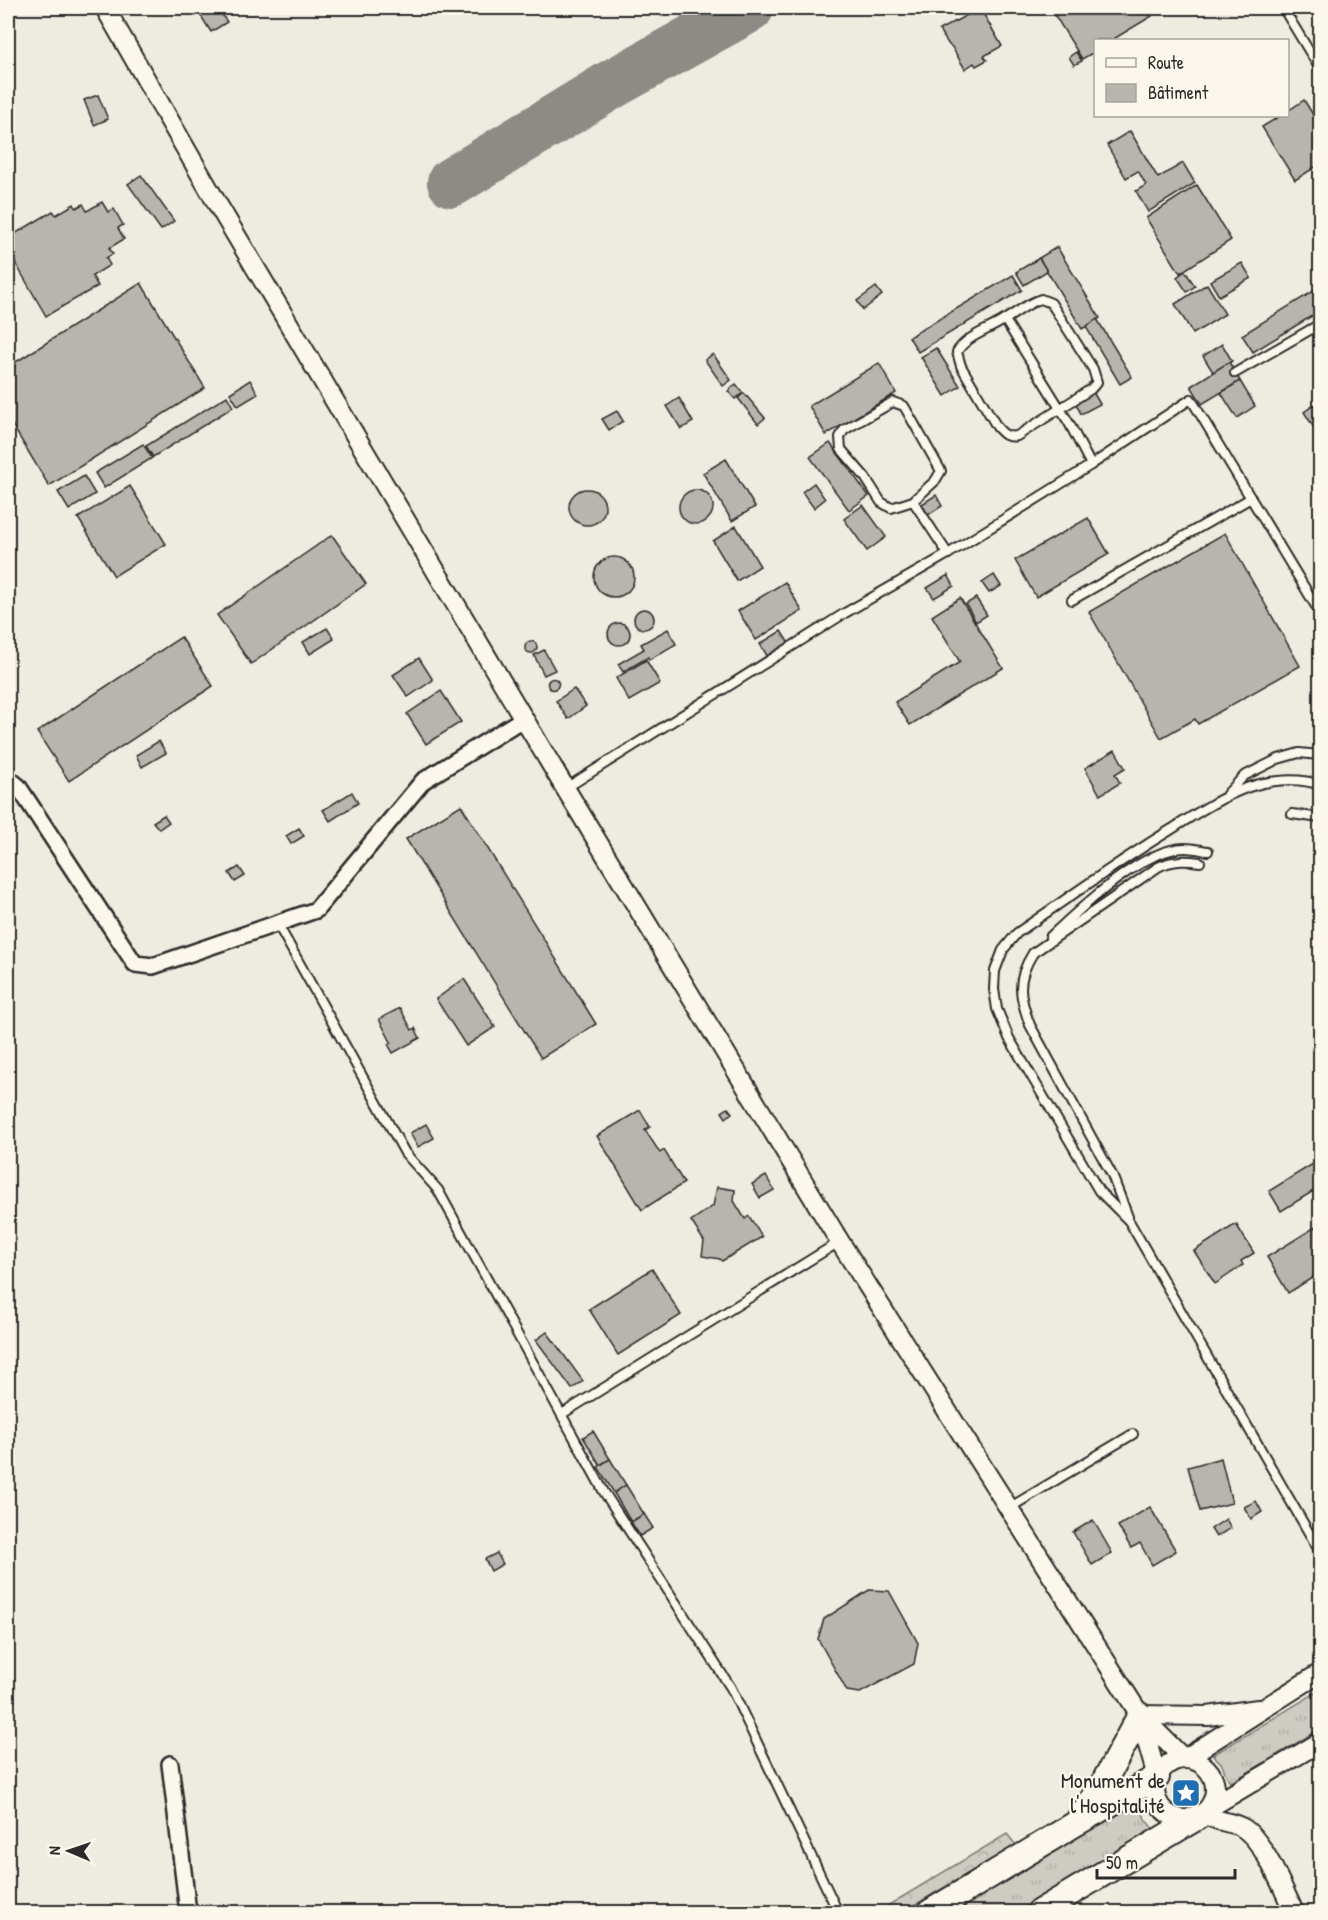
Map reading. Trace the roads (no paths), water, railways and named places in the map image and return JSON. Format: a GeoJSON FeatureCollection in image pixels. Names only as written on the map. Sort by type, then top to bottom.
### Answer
{"type":"FeatureCollection","features":[{"type":"Feature","properties":{"kind":"highway"},"geometry":{"type":"LineString","coordinates":[[1075,1824],[1102,1785],[1140,1715]]}},
{"type":"Feature","properties":{"kind":"highway"},"geometry":{"type":"LineString","coordinates":[[930,1912],[1157,1777]]}},
{"type":"Feature","properties":{"kind":"highway"},"geometry":{"type":"LineString","coordinates":[[1039,1912],[1203,1813]]}},
{"type":"Feature","properties":{"kind":"street"},"geometry":{"type":"LineString","coordinates":[[105,8],[218,205],[565,788],[840,1242],[1140,1715],[1184,1759],[1202,1765],[1209,1772],[1215,1790],[1213,1799],[1203,1813]]}},
{"type":"Feature","properties":{"kind":"street"},"geometry":{"type":"LineString","coordinates":[[8,778],[18,786],[135,964],[153,966],[316,910],[423,781],[524,718]]}},
{"type":"Feature","properties":{"kind":"street"},"geometry":{"type":"LineString","coordinates":[[1320,1673],[1184,1759],[1168,1764],[1157,1777],[1154,1788],[1155,1798],[1160,1808],[1168,1815],[1188,1820],[1320,1742]]}},
{"type":"Feature","properties":{"kind":"street"},"geometry":{"type":"LineString","coordinates":[[1140,1715],[1208,1716],[1265,1708]]}},
{"type":"Feature","properties":{"kind":"street"},"geometry":{"type":"LineString","coordinates":[[1140,1715],[1157,1777]]}},
{"type":"Feature","properties":{"kind":"street"},"geometry":{"type":"LineString","coordinates":[[170,1764],[188,1912]]}},
{"type":"Feature","properties":{"kind":"street"},"geometry":{"type":"LineString","coordinates":[[1203,1813],[1213,1820],[1240,1826],[1254,1836],[1294,1912]]}},
{"type":"Feature","properties":{"kind":"lane"},"geometry":{"type":"LineString","coordinates":[[1283,8],[1320,69]]}},
{"type":"Feature","properties":{"kind":"lane"},"geometry":{"type":"LineString","coordinates":[[1041,298],[1051,303],[1093,369],[1097,382],[1091,389],[1060,409],[1010,438],[997,428],[961,366],[957,352],[966,342],[1005,320],[1030,302],[1041,298]]}},
{"type":"Feature","properties":{"kind":"lane"},"geometry":{"type":"LineString","coordinates":[[1005,320],[1060,409],[1091,465]]}},
{"type":"Feature","properties":{"kind":"lane"},"geometry":{"type":"LineString","coordinates":[[1235,372],[1320,324]]}},
{"type":"Feature","properties":{"kind":"lane"},"geometry":{"type":"LineString","coordinates":[[565,788],[845,613],[948,554],[1091,465],[1194,397],[1320,613]]}},
{"type":"Feature","properties":{"kind":"lane"},"geometry":{"type":"LineString","coordinates":[[893,402],[904,406],[941,471],[935,481],[913,501],[891,508],[881,502],[865,477],[841,449],[840,437],[844,430],[893,402]]}},
{"type":"Feature","properties":{"kind":"lane"},"geometry":{"type":"LineString","coordinates":[[1072,600],[1251,498]]}},
{"type":"Feature","properties":{"kind":"lane"},"geometry":{"type":"LineString","coordinates":[[913,501],[948,554]]}},
{"type":"Feature","properties":{"kind":"lane"},"geometry":{"type":"LineString","coordinates":[[1225,797],[1244,776],[1278,759],[1299,753],[1320,755]]}},
{"type":"Feature","properties":{"kind":"lane"},"geometry":{"type":"LineString","coordinates":[[1129,1221],[1099,1191],[1009,1038],[997,1009],[994,989],[995,971],[1003,950],[1017,933],[1141,848],[1225,797],[1252,786],[1282,781],[1310,781],[1320,785]]}},
{"type":"Feature","properties":{"kind":"lane"},"geometry":{"type":"LineString","coordinates":[[1292,814],[1320,818]]}},
{"type":"Feature","properties":{"kind":"lane"},"geometry":{"type":"LineString","coordinates":[[1208,851],[1184,848],[1162,853],[1141,863],[1088,901],[1033,953],[1024,967],[1020,984],[1022,1005],[1030,1024],[1112,1175],[1129,1221],[1320,1552]]}},
{"type":"Feature","properties":{"kind":"lane"},"geometry":{"type":"LineString","coordinates":[[1033,953],[1158,867],[1168,862],[1181,860],[1200,862]]}},
{"type":"Feature","properties":{"kind":"lane"},"geometry":{"type":"LineString","coordinates":[[277,923],[405,1153],[438,1190],[604,1492],[730,1688],[838,1912]]}},
{"type":"Feature","properties":{"kind":"lane"},"geometry":{"type":"LineString","coordinates":[[562,1414],[840,1242]]}},
{"type":"Feature","properties":{"kind":"lane"},"geometry":{"type":"LineString","coordinates":[[1009,1508],[1133,1434]]}},
{"type":"Feature","properties":{"kind":"place","name":"Monument de l'Hospitalité"},"geometry":{"type":"Point","coordinates":[1186,1793]}}]}
